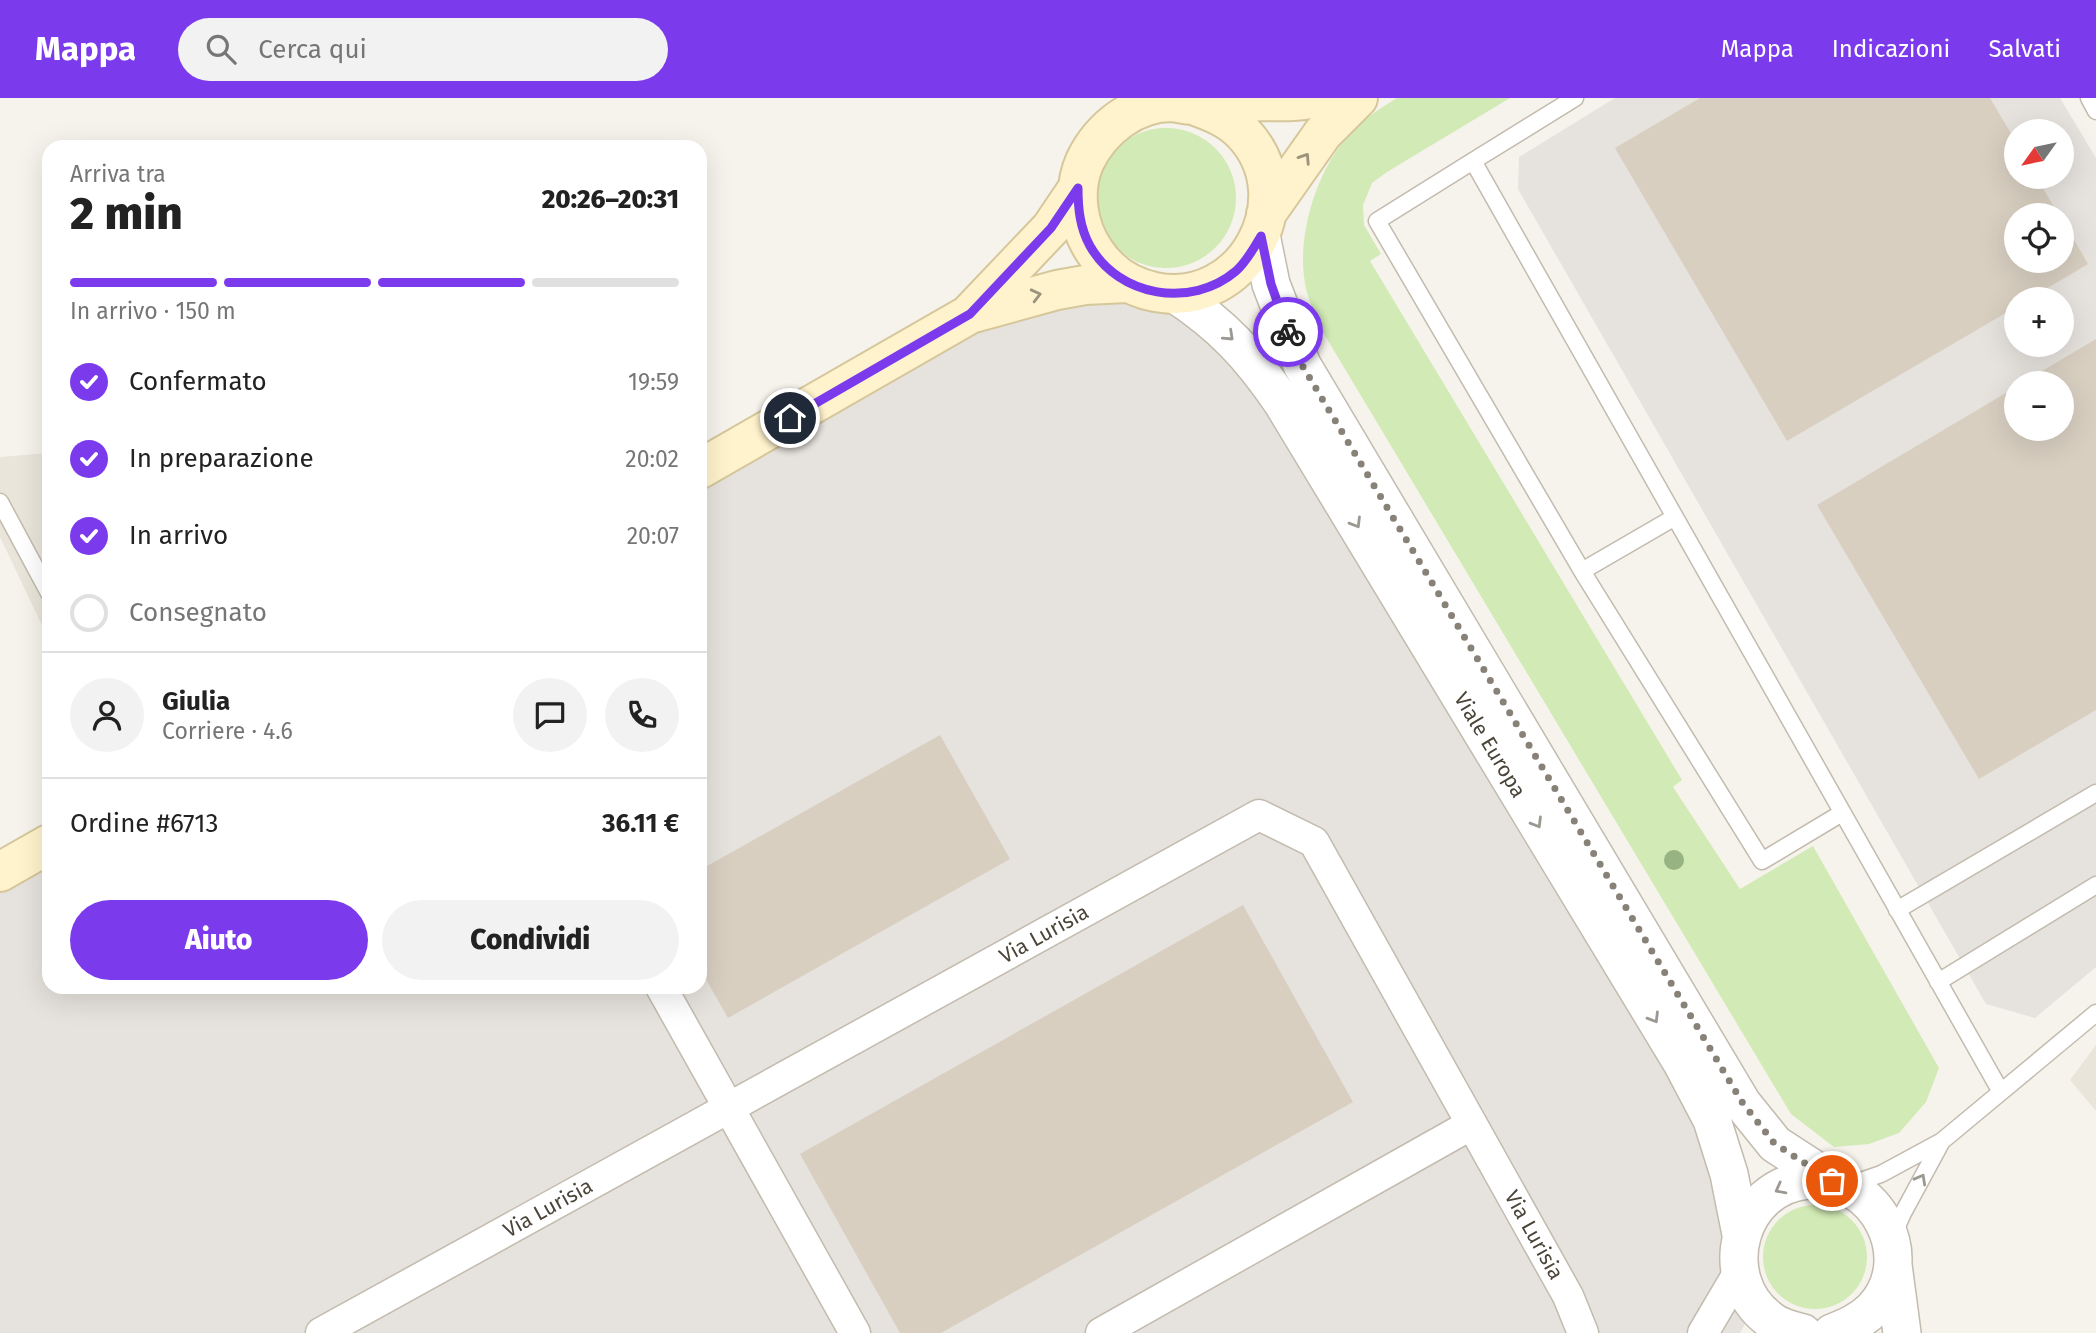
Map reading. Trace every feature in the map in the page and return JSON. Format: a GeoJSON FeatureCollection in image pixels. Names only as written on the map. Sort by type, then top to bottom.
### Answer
{"type":"FeatureCollection","features":[{"type":"Feature","properties":{"kind":"main road"},"geometry":{"type":"LineString","coordinates":[[1315,98],[1193,105],[1171,102],[1147,106],[1125,116],[1106,130],[1091,149],[1081,171],[1078,212],[1090,246],[1100,260],[1127,283],[1144,289],[1175,294],[1198,291],[1218,283],[1236,271],[1251,254],[1264,225],[1323,134],[1357,98]]}},
{"type":"Feature","properties":{"kind":"main road"},"geometry":{"type":"LineString","coordinates":[[1193,105],[1221,115],[1244,133],[1260,157],[1268,185],[1264,225]]}},
{"type":"Feature","properties":{"kind":"main road"},"geometry":{"type":"LineString","coordinates":[[970,314],[1051,228],[1078,188]]}},
{"type":"Feature","properties":{"kind":"main road"},"geometry":{"type":"LineString","coordinates":[[707,465],[970,314],[1057,290],[1085,285],[1127,283]]}},
{"type":"Feature","properties":{"kind":"main road"},"geometry":{"type":"LineString","coordinates":[[0,872],[42,848]]}},
{"type":"Feature","properties":{"kind":"street","name":"Viale Europa"},"geometry":{"type":"LineString","coordinates":[[1264,225],[1271,284],[1302,365],[1742,1102],[1774,1143],[1869,1201],[1883,1219],[1892,1252],[1902,1333]]}},
{"type":"Feature","properties":{"kind":"street","name":"Viale Europa"},"geometry":{"type":"LineString","coordinates":[[1175,294],[1205,314],[1241,346],[1282,402],[1682,1063],[1712,1121],[1729,1174],[1741,1234]]}},
{"type":"Feature","properties":{"kind":"street","name":"Via Lurisia"},"geometry":{"type":"LineString","coordinates":[[321,1333],[1259,816],[1314,842],[1568,1296],[1583,1333]]}},
{"type":"Feature","properties":{"kind":"street"},"geometry":{"type":"LineString","coordinates":[[665,994],[855,1333]]}},
{"type":"Feature","properties":{"kind":"street"},"geometry":{"type":"LineString","coordinates":[[1101,1333],[1472,1124]]}},
{"type":"Feature","properties":{"kind":"street","name":"Viale Europa"},"geometry":{"type":"LineString","coordinates":[[1803,1333],[1769,1320],[1745,1290],[1739,1272],[1741,1234],[1751,1214],[1766,1196],[1786,1185],[1808,1180],[1839,1184]]}},
{"type":"Feature","properties":{"kind":"street"},"geometry":{"type":"LineString","coordinates":[[1832,1333],[1854,1324],[1874,1308],[1887,1288],[1892,1252]]}},
{"type":"Feature","properties":{"kind":"street"},"geometry":{"type":"LineString","coordinates":[[1703,1333],[1739,1272]]}},
{"type":"Feature","properties":{"kind":"lane"},"geometry":{"type":"LineString","coordinates":[[1575,98],[1377,221],[1583,571],[1762,862],[1842,813]]}},
{"type":"Feature","properties":{"kind":"lane"},"geometry":{"type":"LineString","coordinates":[[2088,98],[2096,111]]}},
{"type":"Feature","properties":{"kind":"lane"},"geometry":{"type":"LineString","coordinates":[[1474,161],[2001,1093]]}},
{"type":"Feature","properties":{"kind":"lane"},"geometry":{"type":"LineString","coordinates":[[0,502],[42,580]]}},
{"type":"Feature","properties":{"kind":"lane"},"geometry":{"type":"LineString","coordinates":[[1583,571],[1675,517]]}},
{"type":"Feature","properties":{"kind":"lane"},"geometry":{"type":"LineString","coordinates":[[1897,910],[2096,793]]}},
{"type":"Feature","properties":{"kind":"lane"},"geometry":{"type":"LineString","coordinates":[[1938,982],[2096,885]]}},
{"type":"Feature","properties":{"kind":"lane"},"geometry":{"type":"LineString","coordinates":[[1839,1184],[1881,1174],[1942,1142],[2096,1013]]}},
{"type":"Feature","properties":{"kind":"lane"},"geometry":{"type":"LineString","coordinates":[[1892,1252],[1903,1213],[1942,1142]]}},
{"type":"Feature","properties":{"kind":"shaded area"},"geometry":{"type":"Polygon","coordinates":[[[1615,98],[2060,98],[2073,119],[2004,119],[2004,189],[2074,189],[2074,121],[2096,158],[2096,967],[2035,1018],[1986,1004],[1518,189],[1519,157],[1615,98]]]}},
{"type":"Feature","properties":{"kind":"shaded area"},"geometry":{"type":"Polygon","coordinates":[[[1057,290],[1205,314],[1682,1063],[1755,1305],[1740,1333],[0,1333],[0,872],[42,848],[42,994],[707,994],[707,465],[1057,290]]]}},
{"type":"Feature","properties":{"kind":"shaded area"},"geometry":{"type":"Polygon","coordinates":[[[42,454],[42,625],[0,537],[0,457],[42,454]]]}},
{"type":"Feature","properties":{"kind":"shaded area"},"geometry":{"type":"Polygon","coordinates":[[[2096,1045],[2096,1111],[2070,1080],[2096,1045]]]}},
{"type":"Feature","properties":{"kind":"green space"},"geometry":{"type":"Polygon","coordinates":[[[1397,98],[1510,98],[1372,183],[1363,205],[1364,225],[1381,254],[1370,261],[1682,780],[1673,787],[1740,889],[1813,846],[1939,1068],[1926,1102],[1899,1133],[1869,1144],[1834,1147],[1791,1114],[1318,324],[1306,288],[1303,263],[1304,242],[1314,198],[1322,177],[1344,140],[1367,118],[1397,98]]]}},
{"type":"Feature","properties":{"kind":"green space"},"geometry":{"type":"Polygon","coordinates":[[[1166,128],[1193,133],[1216,148],[1231,171],[1236,198],[1231,225],[1216,248],[1193,263],[1166,268],[1139,263],[1116,248],[1101,225],[1096,198],[1101,171],[1116,148],[1139,133],[1166,128]]]}},
{"type":"Feature","properties":{"kind":"green space"},"geometry":{"type":"Polygon","coordinates":[[[1815,1205],[1835,1209],[1852,1220],[1863,1237],[1867,1257],[1863,1277],[1852,1294],[1835,1305],[1815,1309],[1795,1305],[1778,1294],[1767,1277],[1763,1257],[1767,1237],[1778,1220],[1795,1209],[1815,1205]]]}},
{"type":"Feature","properties":{"kind":"building"},"geometry":{"type":"Polygon","coordinates":[[[1700,98],[1990,98],[2004,122],[2004,189],[2043,189],[2052,203],[2004,203],[2004,273],[2073,273],[2049,287],[2004,287],[2004,314],[1787,441],[1615,148],[1700,98]]]}},
{"type":"Feature","properties":{"kind":"building"},"geometry":{"type":"Polygon","coordinates":[[[2074,240],[2088,264],[2074,272],[2074,240]]]}},
{"type":"Feature","properties":{"kind":"building"},"geometry":{"type":"Polygon","coordinates":[[[2096,339],[2096,710],[1979,779],[1817,505],[2004,394],[2004,441],[2074,441],[2074,371],[2042,371],[2066,357],[2074,357],[2074,352],[2096,339]]]}},
{"type":"Feature","properties":{"kind":"building"},"geometry":{"type":"Polygon","coordinates":[[[940,735],[1010,859],[728,1018],[707,981],[707,866],[940,735]]]}},
{"type":"Feature","properties":{"kind":"building"},"geometry":{"type":"Polygon","coordinates":[[[1243,905],[1353,1102],[941,1333],[900,1333],[800,1154],[1243,905]]]}},
{"type":"Feature","properties":{"kind":"way so far"},"geometry":{"type":"LineString","coordinates":[[1288,332],[1302,365],[1742,1102],[1774,1143],[1832,1181]]}},
{"type":"Feature","properties":{"kind":"route"},"geometry":{"type":"LineString","coordinates":[[790,418],[970,314],[1028,255],[1051,228],[1078,188],[1078,212],[1090,246],[1114,273],[1127,283],[1144,289],[1175,294],[1198,291],[1218,283],[1236,271],[1251,254],[1261,236],[1271,284],[1288,332]]}}]}
